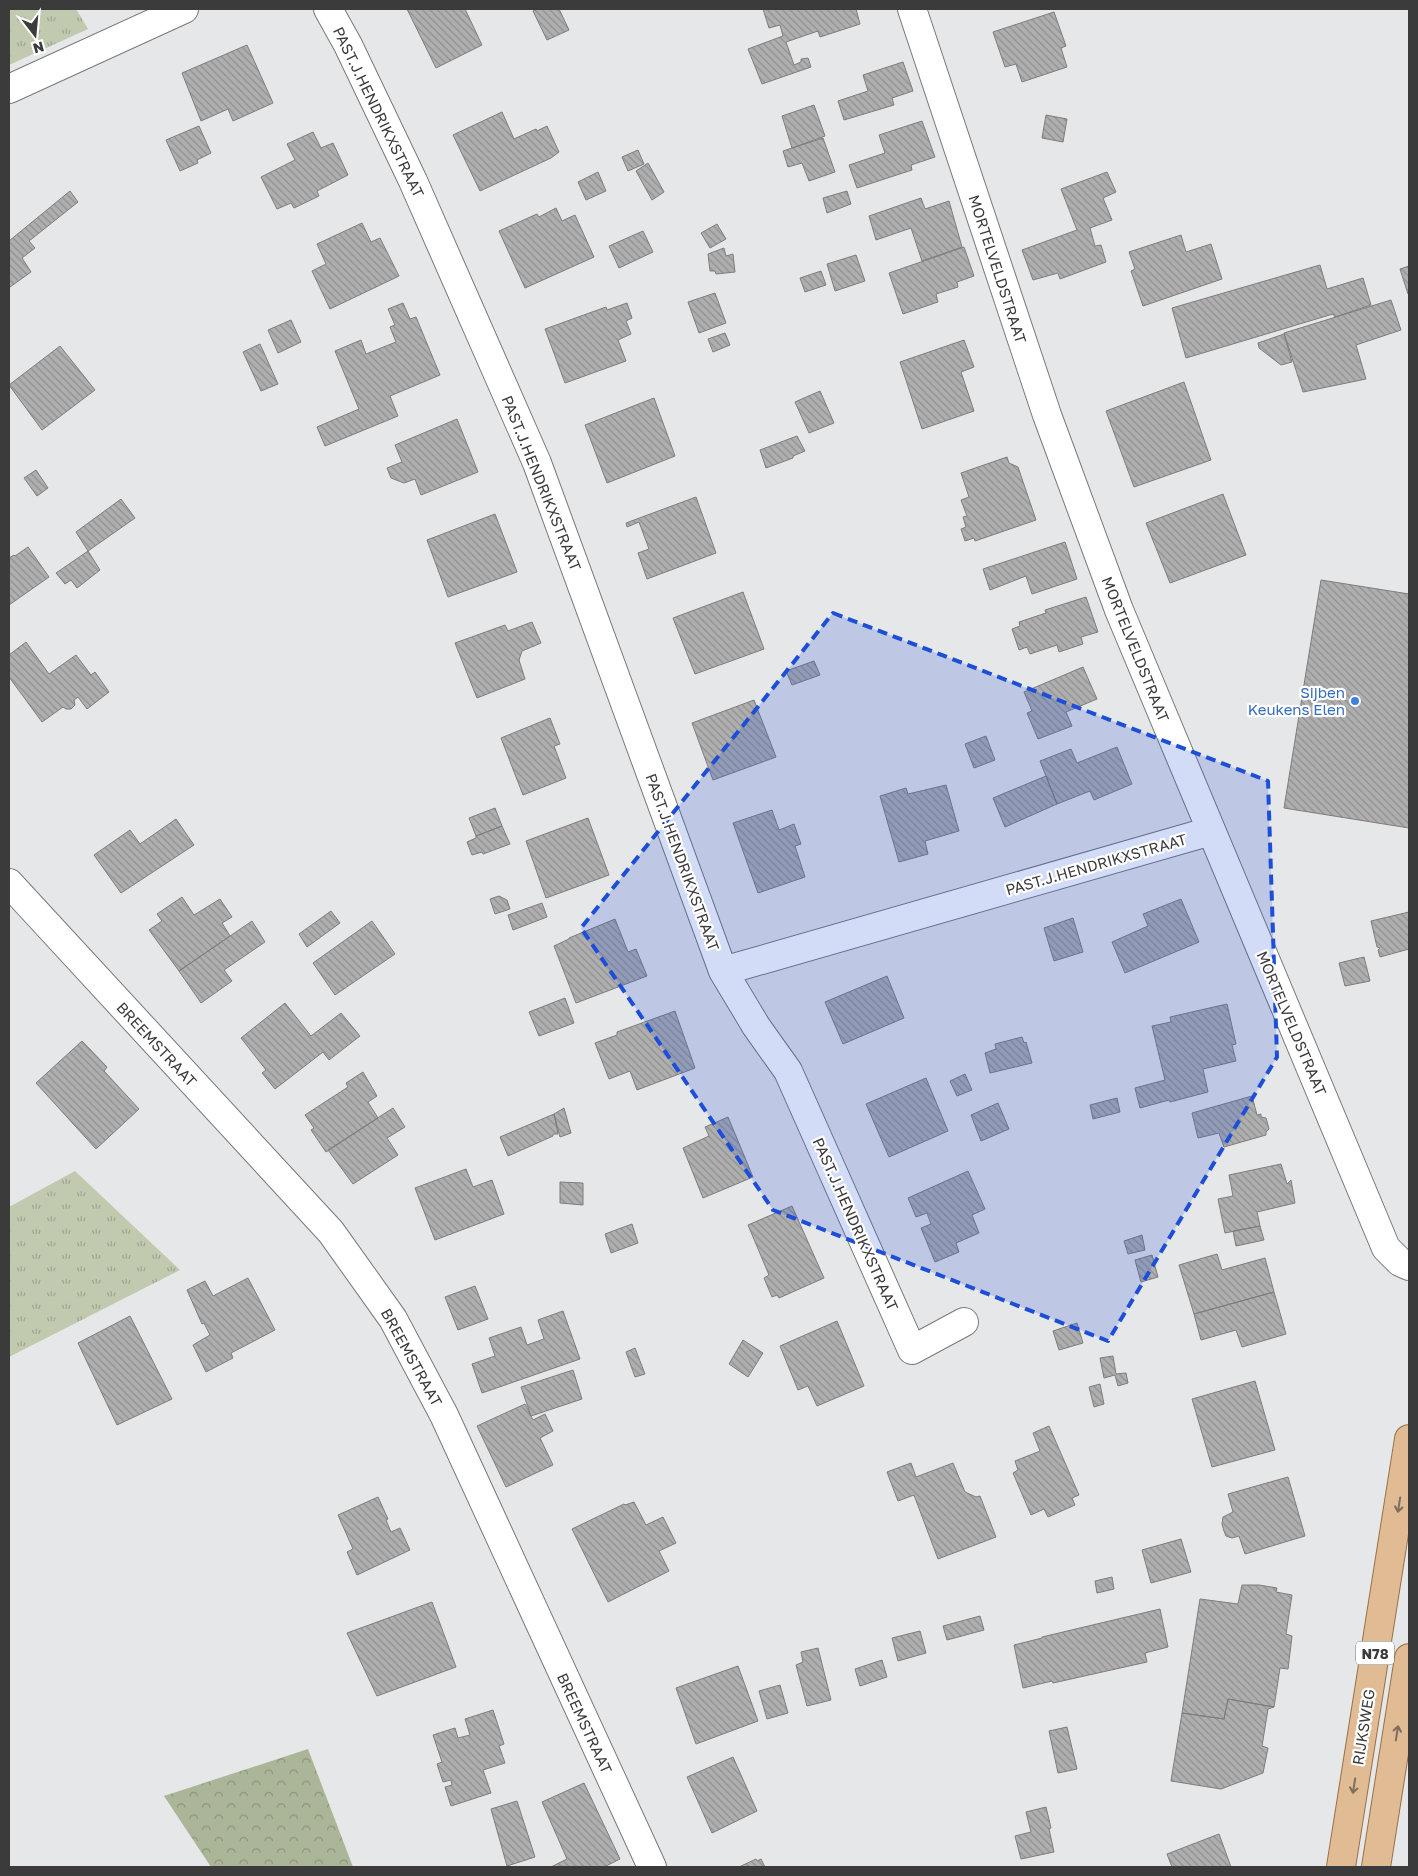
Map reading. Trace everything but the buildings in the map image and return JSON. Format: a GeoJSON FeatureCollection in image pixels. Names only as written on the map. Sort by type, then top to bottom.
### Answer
{"type":"FeatureCollection","features":[{"type":"Feature","properties":{"kind":"main road","name":"RIJKSWEG"},"geometry":{"type":"LineString","coordinates":[[1341,1867],[1409,1440]]}},
{"type":"Feature","properties":{"kind":"main road","name":"N78"},"geometry":{"type":"LineString","coordinates":[[1376,1867],[1409,1658]]}},
{"type":"Feature","properties":{"kind":"street"},"geometry":{"type":"LineString","coordinates":[[9,89],[184,9]]}},
{"type":"Feature","properties":{"kind":"street","name":"PAST.J.HENDRIKXSTRAAT"},"geometry":{"type":"LineString","coordinates":[[328,9],[348,45],[413,181],[537,464],[722,971],[756,1026],[788,1072],[912,1350],[964,1322]]}},
{"type":"Feature","properties":{"kind":"street","name":"MORTELVELDSTRAAT"},"geometry":{"type":"LineString","coordinates":[[912,9],[1047,415],[1119,610],[1386,1248],[1400,1262],[1409,1266]]}},
{"type":"Feature","properties":{"kind":"street","name":"PAST.J.HENDRIKXSTRAAT"},"geometry":{"type":"LineString","coordinates":[[722,971],[1211,831]]}},
{"type":"Feature","properties":{"kind":"street","name":"BREEMSTRAAT"},"geometry":{"type":"LineString","coordinates":[[9,883],[331,1232],[393,1318],[444,1414],[652,1867]]}},
{"type":"Feature","properties":{"kind":"highlighted area"},"geometry":{"type":"Polygon","coordinates":[[[833,613],[1268,781],[1277,1057],[1108,1341],[773,1210],[581,928],[833,613]]]}},
{"type":"Feature","properties":{"kind":"green space"},"geometry":{"type":"Polygon","coordinates":[[[9,9],[76,9],[88,29],[9,65],[9,9]]]}},
{"type":"Feature","properties":{"kind":"green space"},"geometry":{"type":"Polygon","coordinates":[[[75,1171],[180,1270],[9,1357],[9,1207],[75,1171]]]}},
{"type":"Feature","properties":{"kind":"green space"},"geometry":{"type":"Polygon","coordinates":[[[308,1749],[353,1867],[211,1867],[164,1796],[308,1749]]]}},
{"type":"Feature","properties":{"kind":"place","name":"Sijben Keukens Elen"},"geometry":{"type":"Point","coordinates":[1355,701]}}]}
